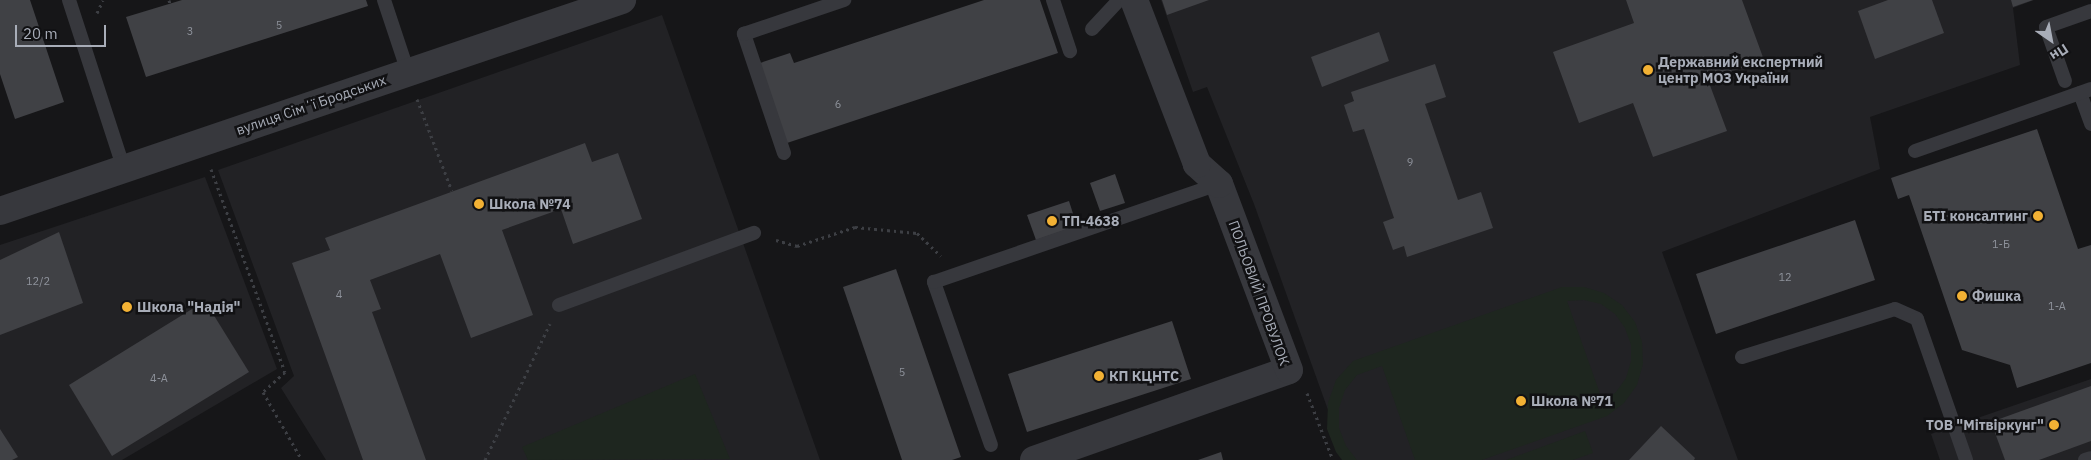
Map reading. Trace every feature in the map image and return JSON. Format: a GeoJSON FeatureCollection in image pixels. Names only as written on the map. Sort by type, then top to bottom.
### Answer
{"type":"FeatureCollection","features":[{"type":"Feature","properties":{"kind":"street","name":"вулиця Сімʼї Бродських"},"geometry":{"type":"LineString","coordinates":[[0,211],[622,0]]}},
{"type":"Feature","properties":{"kind":"street","name":"ПОЛЬОВИЙ ПРОВУЛОК"},"geometry":{"type":"LineString","coordinates":[[1042,459],[1289,370],[1219,184],[1197,164],[1134,0]]}},
{"type":"Feature","properties":{"kind":"lane"},"geometry":{"type":"LineString","coordinates":[[69,0],[124,169]]}},
{"type":"Feature","properties":{"kind":"lane"},"geometry":{"type":"LineString","coordinates":[[384,0],[408,72]]}},
{"type":"Feature","properties":{"kind":"lane"},"geometry":{"type":"LineString","coordinates":[[784,152],[744,34],[844,0]]}},
{"type":"Feature","properties":{"kind":"lane"},"geometry":{"type":"LineString","coordinates":[[1053,0],[1070,51]]}},
{"type":"Feature","properties":{"kind":"lane"},"geometry":{"type":"LineString","coordinates":[[1092,29],[1119,0]]}},
{"type":"Feature","properties":{"kind":"lane"},"geometry":{"type":"LineString","coordinates":[[2065,81],[2046,26],[2091,11]]}},
{"type":"Feature","properties":{"kind":"lane"},"geometry":{"type":"LineString","coordinates":[[1916,151],[2086,91],[2091,124]]}},
{"type":"Feature","properties":{"kind":"lane"},"geometry":{"type":"LineString","coordinates":[[990,445],[934,282],[1219,184]]}},
{"type":"Feature","properties":{"kind":"lane"},"geometry":{"type":"LineString","coordinates":[[559,305],[754,233]]}},
{"type":"Feature","properties":{"kind":"lane"},"geometry":{"type":"LineString","coordinates":[[1742,357],[1894,310],[1917,319],[1966,460]]}},
{"type":"Feature","properties":{"kind":"lane"},"geometry":{"type":"LineString","coordinates":[[2085,460],[2091,458]]}},
{"type":"Feature","properties":{"kind":"path"},"geometry":{"type":"LineString","coordinates":[[408,72],[452,191]]}},
{"type":"Feature","properties":{"kind":"path"},"geometry":{"type":"LineString","coordinates":[[211,169],[285,372],[263,392],[302,460]]}},
{"type":"Feature","properties":{"kind":"path"},"geometry":{"type":"LineString","coordinates":[[754,233],[797,246],[855,227],[917,233],[959,274]]}},
{"type":"Feature","properties":{"kind":"path"},"geometry":{"type":"LineString","coordinates":[[485,460],[559,305]]}},
{"type":"Feature","properties":{"kind":"path"},"geometry":{"type":"LineString","coordinates":[[1321,428],[1333,460]]}},
{"type":"Feature","properties":{"kind":"shaded area"},"geometry":{"type":"Polygon","coordinates":[[[1161,0],[2034,0],[2013,8],[2020,65],[1870,117],[1880,169],[1662,252],[1738,460],[1346,460],[1254,204],[1207,87],[1193,92],[1161,0]]]}},
{"type":"Feature","properties":{"kind":"shaded area","name":"Школа №74"},"geometry":{"type":"Polygon","coordinates":[[[662,15],[820,460],[326,460],[281,388],[294,376],[218,170],[662,15]]]}},
{"type":"Feature","properties":{"kind":"shaded area","name":"Школа \"Надія\""},"geometry":{"type":"Polygon","coordinates":[[[205,177],[277,369],[122,460],[0,460],[0,245],[205,177]]]}},
{"type":"Feature","properties":{"kind":"shaded area"},"geometry":{"type":"Polygon","coordinates":[[[1562,287],[1584,287],[1604,293],[1622,305],[1635,322],[1642,342],[1643,364],[1637,385],[1624,403],[1607,416],[1482,460],[1415,460],[1382,366],[1357,375],[1345,390],[1339,408],[1339,428],[1346,446],[1357,460],[1342,460],[1336,452],[1327,429],[1328,403],[1336,380],[1353,361],[1562,287]],[[1584,300],[1567,301],[1603,402],[1616,392],[1626,378],[1631,361],[1631,345],[1625,328],[1615,314],[1601,304],[1584,300]]]}},
{"type":"Feature","properties":{"kind":"shaded area"},"geometry":{"type":"Polygon","coordinates":[[[695,374],[730,459],[528,460],[522,447],[695,374]]]}},
{"type":"Feature","properties":{"kind":"shaded area"},"geometry":{"type":"Polygon","coordinates":[[[2091,379],[2091,460],[1940,460],[1931,434],[2091,379]]]}},
{"type":"Feature","properties":{"kind":"shaded area"},"geometry":{"type":"Polygon","coordinates":[[[1585,431],[1593,453],[1573,460],[1506,460],[1585,431]]]}},
{"type":"Feature","properties":{"kind":"building"},"geometry":{"type":"Polygon","coordinates":[[[0,0],[30,0],[64,102],[15,119],[0,74],[0,0]]]}},
{"type":"Feature","properties":{"kind":"building"},"geometry":{"type":"Polygon","coordinates":[[[182,0],[366,0],[368,6],[146,77],[126,17],[182,0]]]}},
{"type":"Feature","properties":{"kind":"building"},"geometry":{"type":"Polygon","coordinates":[[[984,0],[1040,0],[1058,53],[784,144],[757,64],[790,53],[794,63],[984,0]]]}},
{"type":"Feature","properties":{"kind":"building"},"geometry":{"type":"Polygon","coordinates":[[[1162,0],[1209,0],[1167,15],[1162,0]]]}},
{"type":"Feature","properties":{"kind":"building","name":"Державний експертний центр МОЗ України"},"geometry":{"type":"Polygon","coordinates":[[[1626,0],[1742,0],[1764,60],[1708,80],[1727,131],[1653,157],[1633,103],[1579,123],[1553,52],[1634,23],[1626,0]]]}},
{"type":"Feature","properties":{"kind":"building"},"geometry":{"type":"Polygon","coordinates":[[[1888,0],[1932,0],[1944,33],[1875,59],[1858,11],[1888,0]]]}},
{"type":"Feature","properties":{"kind":"building"},"geometry":{"type":"Polygon","coordinates":[[[2011,0],[2033,0],[2013,7],[2011,0]]]}},
{"type":"Feature","properties":{"kind":"building"},"geometry":{"type":"Polygon","coordinates":[[[1379,32],[1389,61],[1322,87],[1311,57],[1379,32]]]}},
{"type":"Feature","properties":{"kind":"building"},"geometry":{"type":"Polygon","coordinates":[[[1435,64],[1446,97],[1425,104],[1458,200],[1481,192],[1493,228],[1407,257],[1404,246],[1393,250],[1383,222],[1394,218],[1364,129],[1353,132],[1344,105],[1354,101],[1351,92],[1435,64]]]}},
{"type":"Feature","properties":{"kind":"building"},"geometry":{"type":"Polygon","coordinates":[[[2037,129],[2078,249],[2091,245],[2091,363],[2017,388],[2010,365],[1962,350],[1909,195],[1898,199],[1891,178],[2037,129]]]}},
{"type":"Feature","properties":{"kind":"building"},"geometry":{"type":"Polygon","coordinates":[[[585,143],[592,162],[618,153],[642,219],[573,244],[561,209],[502,230],[533,315],[471,338],[440,254],[370,280],[381,309],[372,312],[426,460],[363,460],[292,263],[330,250],[325,238],[585,143]]]}},
{"type":"Feature","properties":{"kind":"building"},"geometry":{"type":"Polygon","coordinates":[[[1115,174],[1125,203],[1100,211],[1090,183],[1115,174]]]}},
{"type":"Feature","properties":{"kind":"building","name":"ТП-4638"},"geometry":{"type":"Polygon","coordinates":[[[1069,201],[1077,226],[1036,240],[1027,215],[1069,201]]]}},
{"type":"Feature","properties":{"kind":"building"},"geometry":{"type":"Polygon","coordinates":[[[1855,220],[1875,280],[1716,334],[1696,274],[1855,220]]]}},
{"type":"Feature","properties":{"kind":"building"},"geometry":{"type":"Polygon","coordinates":[[[59,232],[83,303],[0,335],[0,260],[59,232]]]}},
{"type":"Feature","properties":{"kind":"building"},"geometry":{"type":"Polygon","coordinates":[[[896,269],[961,457],[952,460],[902,460],[843,287],[896,269]]]}},
{"type":"Feature","properties":{"kind":"building"},"geometry":{"type":"Polygon","coordinates":[[[205,301],[249,372],[112,456],[69,385],[205,301]]]}},
{"type":"Feature","properties":{"kind":"building","name":"КП КЦНТС"},"geometry":{"type":"Polygon","coordinates":[[[1172,321],[1191,379],[1027,432],[1008,374],[1172,321]]]}},
{"type":"Feature","properties":{"kind":"building"},"geometry":{"type":"Polygon","coordinates":[[[2091,386],[2091,441],[2039,460],[2005,460],[1991,422],[2091,386]]]}},
{"type":"Feature","properties":{"kind":"building"},"geometry":{"type":"Polygon","coordinates":[[[1661,426],[1695,458],[1694,460],[1629,460],[1661,426]]]}},
{"type":"Feature","properties":{"kind":"building"},"geometry":{"type":"Polygon","coordinates":[[[0,429],[18,457],[12,460],[0,460],[0,429]]]}},
{"type":"Feature","properties":{"kind":"building"},"geometry":{"type":"Polygon","coordinates":[[[1221,452],[1223,460],[1198,460],[1221,452]]]}},
{"type":"Feature","properties":{"kind":"place","name":"Державний експертний центр МОЗ України"},"geometry":{"type":"Point","coordinates":[1648,70]}},
{"type":"Feature","properties":{"kind":"place","name":"Школа №74"},"geometry":{"type":"Point","coordinates":[479,204]}},
{"type":"Feature","properties":{"kind":"place","name":"БТІ консалтинг"},"geometry":{"type":"Point","coordinates":[2038,216]}},
{"type":"Feature","properties":{"kind":"place","name":"ТП-4638"},"geometry":{"type":"Point","coordinates":[1052,221]}},
{"type":"Feature","properties":{"kind":"place","name":"Фишка"},"geometry":{"type":"Point","coordinates":[1962,296]}},
{"type":"Feature","properties":{"kind":"place","name":"Школа \"Надія\""},"geometry":{"type":"Point","coordinates":[127,307]}},
{"type":"Feature","properties":{"kind":"place","name":"КП КЦНТС"},"geometry":{"type":"Point","coordinates":[1099,376]}},
{"type":"Feature","properties":{"kind":"place","name":"Школа №71"},"geometry":{"type":"Point","coordinates":[1521,401]}},
{"type":"Feature","properties":{"kind":"place","name":"ТОВ \"Мітвіркунг\""},"geometry":{"type":"Point","coordinates":[2054,425]}}]}
